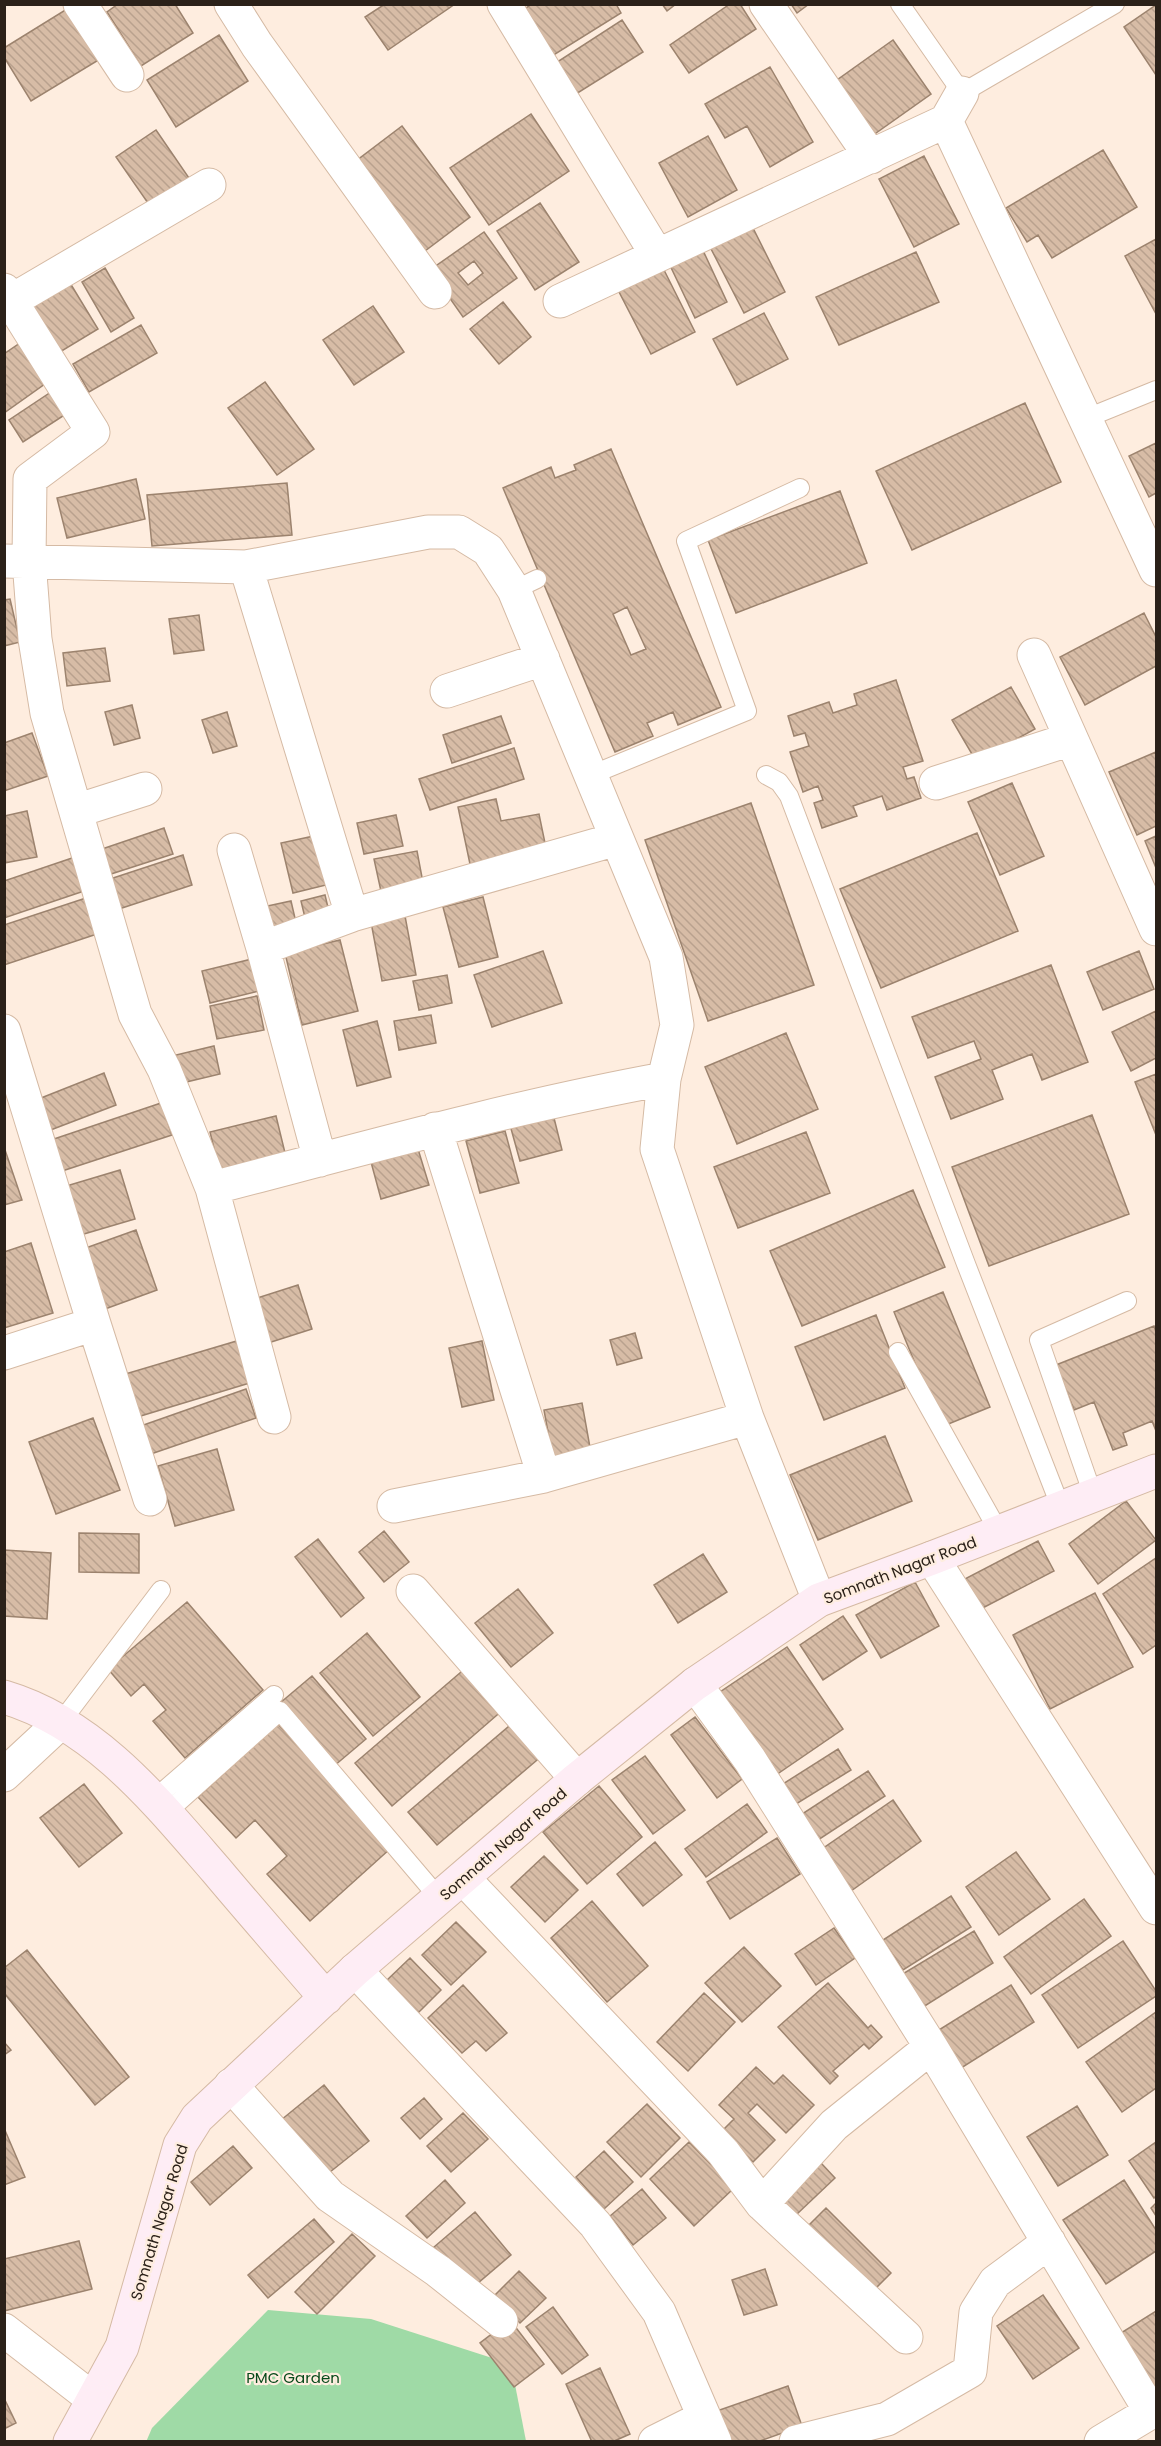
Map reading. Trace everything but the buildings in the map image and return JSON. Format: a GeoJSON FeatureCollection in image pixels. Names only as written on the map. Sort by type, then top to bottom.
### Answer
{"type":"FeatureCollection","features":[{"type":"Feature","properties":{"kind":"street"},"geometry":{"type":"LineString","coordinates":[[81,4],[127,75]]}},
{"type":"Feature","properties":{"kind":"street"},"geometry":{"type":"LineString","coordinates":[[231,4],[257,45],[435,292]]}},
{"type":"Feature","properties":{"kind":"street"},"geometry":{"type":"LineString","coordinates":[[504,4],[657,255]]}},
{"type":"Feature","properties":{"kind":"street"},"geometry":{"type":"LineString","coordinates":[[766,4],[871,157]]}},
{"type":"Feature","properties":{"kind":"street"},"geometry":{"type":"LineString","coordinates":[[560,301],[946,121],[962,93]]}},
{"type":"Feature","properties":{"kind":"street"},"geometry":{"type":"LineString","coordinates":[[946,121],[1087,418],[1156,570]]}},
{"type":"Feature","properties":{"kind":"street"},"geometry":{"type":"LineString","coordinates":[[209,185],[8,295],[93,432],[30,479],[17,561],[35,639],[47,713],[135,1014],[164,1069],[212,1188],[274,1418]]}},
{"type":"Feature","properties":{"kind":"street"},"geometry":{"type":"LineString","coordinates":[[17,561],[246,567],[428,532],[459,532],[488,550],[526,584],[543,659],[666,957],[678,1025],[664,1079],[657,1149],[747,1418],[819,1600]]}},
{"type":"Feature","properties":{"kind":"street"},"geometry":{"type":"LineString","coordinates":[[246,567],[352,915]]}},
{"type":"Feature","properties":{"kind":"street"},"geometry":{"type":"LineString","coordinates":[[1034,655],[1156,929]]}},
{"type":"Feature","properties":{"kind":"street"},"geometry":{"type":"LineString","coordinates":[[447,691],[543,659]]}},
{"type":"Feature","properties":{"kind":"street"},"geometry":{"type":"LineString","coordinates":[[936,783],[1071,739]]}},
{"type":"Feature","properties":{"kind":"street"},"geometry":{"type":"LineString","coordinates":[[76,811],[145,789]]}},
{"type":"Feature","properties":{"kind":"street"},"geometry":{"type":"LineString","coordinates":[[263,948],[352,915],[617,839]]}},
{"type":"Feature","properties":{"kind":"street"},"geometry":{"type":"LineString","coordinates":[[234,850],[320,1160]]}},
{"type":"Feature","properties":{"kind":"street"},"geometry":{"type":"LineString","coordinates":[[6,1040],[150,1499]]}},
{"type":"Feature","properties":{"kind":"street"},"geometry":{"type":"LineString","coordinates":[[212,1188],[435,1129],[597,1091],[664,1079]]}},
{"type":"Feature","properties":{"kind":"street"},"geometry":{"type":"LineString","coordinates":[[435,1129],[544,1476]]}},
{"type":"Feature","properties":{"kind":"street"},"geometry":{"type":"LineString","coordinates":[[4,1353],[94,1324]]}},
{"type":"Feature","properties":{"kind":"street"},"geometry":{"type":"LineString","coordinates":[[393,1506],[544,1476],[747,1418]]}},
{"type":"Feature","properties":{"kind":"street","name":"Somnath Nagar Road"},"geometry":{"type":"LineString","coordinates":[[70,2442],[122,2347],[180,2145],[197,2118],[355,1970],[577,1779],[696,1684],[819,1600],[1093,1495],[1155,1474]]}},
{"type":"Feature","properties":{"kind":"street"},"geometry":{"type":"LineString","coordinates":[[932,1558],[1156,1908]]}},
{"type":"Feature","properties":{"kind":"street"},"geometry":{"type":"LineString","coordinates":[[413,1592],[577,1779]]}},
{"type":"Feature","properties":{"kind":"street"},"geometry":{"type":"LineString","coordinates":[[696,1684],[750,1760],[931,2047],[1151,2412],[1101,2442]]}},
{"type":"Feature","properties":{"kind":"street"},"geometry":{"type":"LineString","coordinates":[[4,1696],[32,1705],[61,1722],[119,1763],[326,1998]]}},
{"type":"Feature","properties":{"kind":"street"},"geometry":{"type":"LineString","coordinates":[[4,1774],[61,1722]]}},
{"type":"Feature","properties":{"kind":"street"},"geometry":{"type":"LineString","coordinates":[[452,1888],[723,2152],[762,2204],[906,2337]]}},
{"type":"Feature","properties":{"kind":"street"},"geometry":{"type":"LineString","coordinates":[[355,1970],[595,2224],[659,2312],[709,2430],[655,2442]]}},
{"type":"Feature","properties":{"kind":"street"},"geometry":{"type":"LineString","coordinates":[[762,2204],[834,2125],[931,2047]]}},
{"type":"Feature","properties":{"kind":"street"},"geometry":{"type":"LineString","coordinates":[[231,2085],[330,2196],[438,2271],[501,2321]]}},
{"type":"Feature","properties":{"kind":"street"},"geometry":{"type":"LineString","coordinates":[[796,2442],[887,2419],[970,2371],[976,2313],[995,2282],[1048,2242]]}},
{"type":"Feature","properties":{"kind":"street"},"geometry":{"type":"LineString","coordinates":[[4,2330],[93,2399]]}},
{"type":"Feature","properties":{"kind":"lane"},"geometry":{"type":"LineString","coordinates":[[900,4],[962,93],[1115,4]]}},
{"type":"Feature","properties":{"kind":"lane"},"geometry":{"type":"LineString","coordinates":[[1087,418],[1156,390]]}},
{"type":"Feature","properties":{"kind":"lane"},"geometry":{"type":"LineString","coordinates":[[591,775],[747,711],[686,541],[800,488]]}},
{"type":"Feature","properties":{"kind":"lane"},"geometry":{"type":"LineString","coordinates":[[766,775],[779,782],[789,796],[962,1253],[1062,1508]]}},
{"type":"Feature","properties":{"kind":"lane"},"geometry":{"type":"LineString","coordinates":[[1093,1495],[1039,1340],[1127,1301]]}},
{"type":"Feature","properties":{"kind":"lane"},"geometry":{"type":"LineString","coordinates":[[898,1352],[999,1532]]}},
{"type":"Feature","properties":{"kind":"lane"},"geometry":{"type":"LineString","coordinates":[[61,1722],[161,1590]]}},
{"type":"Feature","properties":{"kind":"lane"},"geometry":{"type":"LineString","coordinates":[[159,1806],[274,1695]]}},
{"type":"Feature","properties":{"kind":"lane"},"geometry":{"type":"LineString","coordinates":[[159,1806],[280,1711],[452,1888]]}},
{"type":"Feature","properties":{"kind":"green space","name":"PMC Garden"},"geometry":{"type":"Polygon","coordinates":[[[268,2310],[371,2319],[511,2364],[526,2441],[146,2442],[152,2428],[268,2310]]]}}]}
